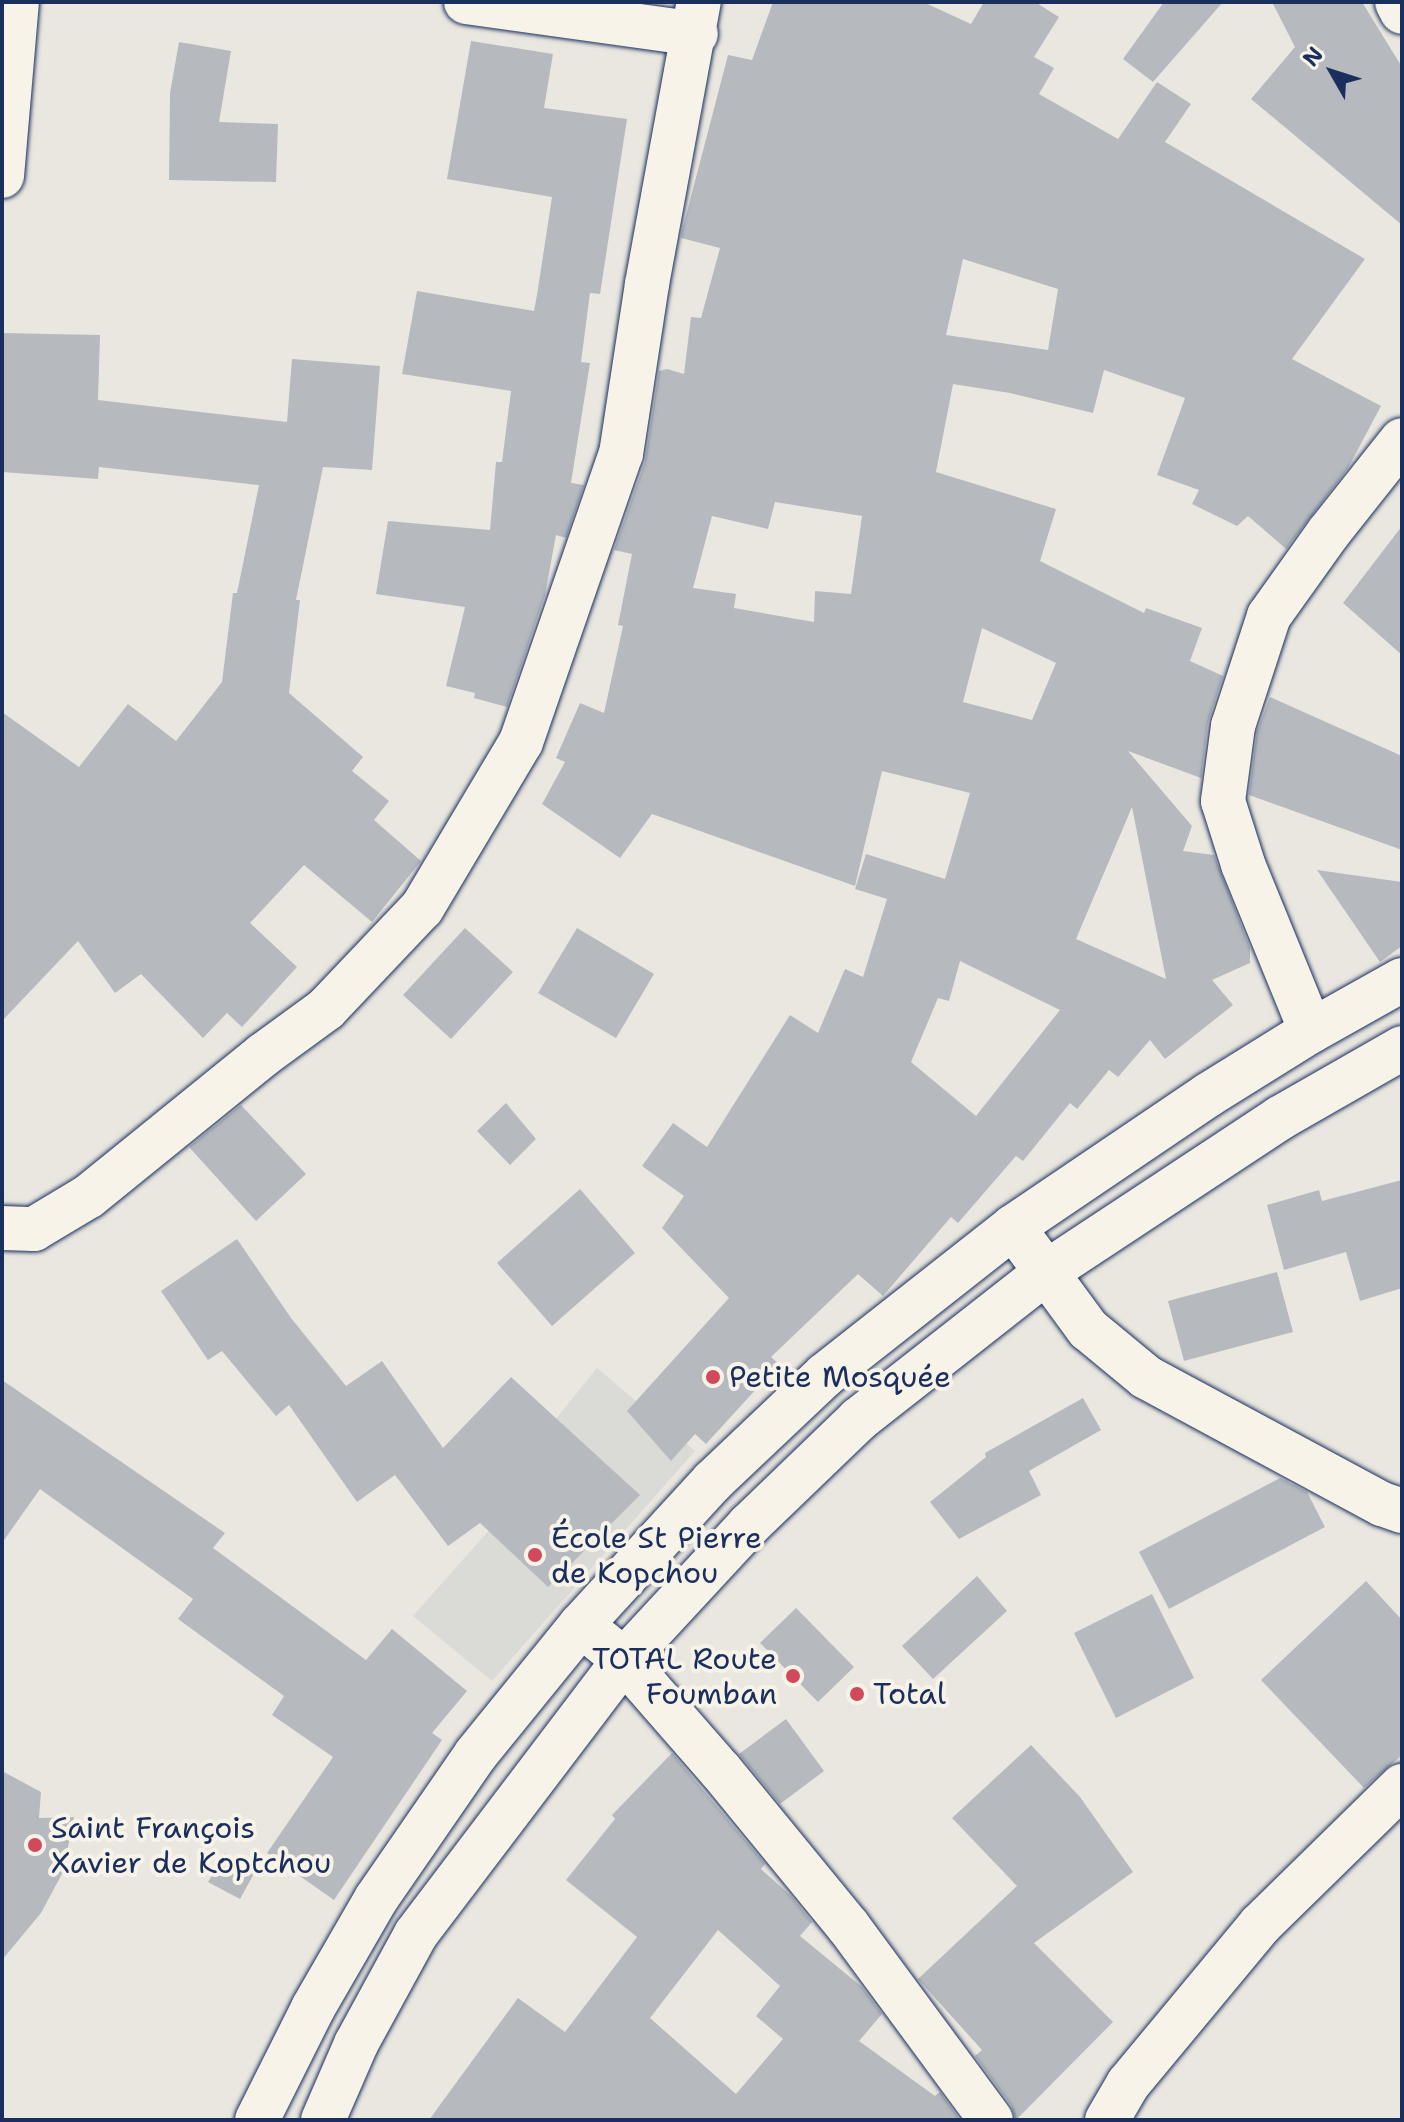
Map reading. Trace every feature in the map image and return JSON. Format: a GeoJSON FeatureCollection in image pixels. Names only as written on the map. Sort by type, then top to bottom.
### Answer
{"type":"FeatureCollection","features":[{"type":"Feature","properties":{"kind":"main road"},"geometry":{"type":"LineString","coordinates":[[2,176],[17,2]]}},
{"type":"Feature","properties":{"kind":"main road"},"geometry":{"type":"LineString","coordinates":[[2,1228],[34,1229],[89,1196],[263,1055],[326,1009],[422,908],[521,742],[621,454],[647,284],[698,18],[466,2]]}},
{"type":"Feature","properties":{"kind":"main road"},"geometry":{"type":"LineString","coordinates":[[1397,2],[1402,12]]}},
{"type":"Feature","properties":{"kind":"main road"},"geometry":{"type":"LineString","coordinates":[[1311,1031],[1243,864],[1223,801],[1233,726],[1269,616],[1329,532],[1402,440]]}},
{"type":"Feature","properties":{"kind":"main road"},"geometry":{"type":"LineString","coordinates":[[257,2120],[313,2008],[376,1899],[476,1754],[581,1625],[713,1481],[825,1375],[1013,1227],[1208,1095],[1311,1031],[1402,980]]}},
{"type":"Feature","properties":{"kind":"main road"},"geometry":{"type":"LineString","coordinates":[[323,2120],[356,2044],[416,1934],[624,1660],[749,1525],[859,1419],[1045,1273],[1280,1118],[1402,1048]]}},
{"type":"Feature","properties":{"kind":"main road"},"geometry":{"type":"LineString","coordinates":[[1013,1227],[1088,1329],[1146,1377],[1402,1511]]}},
{"type":"Feature","properties":{"kind":"main road"},"geometry":{"type":"LineString","coordinates":[[581,1625],[624,1660],[848,1926],[991,2120]]}},
{"type":"Feature","properties":{"kind":"main road"},"geometry":{"type":"LineString","coordinates":[[1107,2120],[1128,2084],[1260,1925],[1402,1786]]}},
{"type":"Feature","properties":{"kind":"shaded area","name":"École St Pierre de Kopchou"},"geometry":{"type":"Polygon","coordinates":[[[597,1368],[695,1451],[492,1681],[413,1616],[521,1494],[512,1473],[597,1368]]]}},
{"type":"Feature","properties":{"kind":"building"},"geometry":{"type":"Polygon","coordinates":[[[773,2],[923,2],[971,24],[984,2],[1035,2],[1059,17],[1034,57],[1054,68],[1039,94],[1118,139],[1157,82],[1191,104],[1165,142],[1365,259],[1292,359],[1381,406],[1348,468],[1286,549],[1248,516],[1237,526],[1192,504],[1199,490],[1157,475],[1185,398],[1104,370],[1093,413],[1010,393],[953,384],[936,472],[1056,509],[1040,561],[1144,613],[1146,608],[1202,628],[1190,661],[1223,676],[1208,722],[1201,778],[1128,751],[1192,826],[1183,851],[1214,855],[1250,948],[1250,963],[1212,980],[1233,1005],[1165,1059],[1150,1040],[1118,1077],[1109,1070],[1077,1109],[1070,1103],[1023,1161],[1016,1156],[958,1223],[951,1217],[883,1296],[858,1274],[771,1357],[779,1364],[706,1444],[695,1434],[671,1461],[627,1411],[729,1298],[662,1228],[684,1196],[642,1166],[673,1123],[707,1147],[790,1015],[818,1033],[845,969],[863,977],[887,899],[855,889],[866,854],[945,879],[970,793],[882,771],[855,886],[652,814],[620,858],[542,804],[565,762],[556,758],[580,703],[604,713],[623,626],[618,625],[632,554],[614,550],[645,462],[659,371],[667,369],[684,374],[691,317],[701,318],[720,248],[681,238],[682,231],[728,55],[752,60],[773,2]],[[963,259],[946,335],[1048,350],[1058,289],[963,259]],[[775,502],[768,529],[712,516],[693,588],[736,594],[734,608],[814,622],[815,591],[851,594],[862,516],[775,502]],[[982,628],[963,702],[1032,720],[1056,663],[982,628]],[[1132,807],[1076,939],[1166,979],[1155,924],[1132,807]],[[960,961],[949,1001],[938,998],[911,1062],[976,1116],[1060,1010],[960,961]]]}},
{"type":"Feature","properties":{"kind":"building"},"geometry":{"type":"Polygon","coordinates":[[[1164,2],[1223,2],[1153,82],[1123,59],[1164,2]]]}},
{"type":"Feature","properties":{"kind":"building"},"geometry":{"type":"Polygon","coordinates":[[[1272,2],[1362,2],[1402,67],[1402,225],[1251,99],[1295,47],[1272,2]]]}},
{"type":"Feature","properties":{"kind":"building"},"geometry":{"type":"Polygon","coordinates":[[[471,41],[553,54],[544,108],[627,119],[600,294],[590,293],[581,362],[590,363],[571,483],[584,485],[566,538],[556,535],[545,595],[507,707],[474,698],[475,693],[446,686],[465,607],[376,594],[388,521],[490,530],[496,462],[502,462],[511,391],[402,374],[417,291],[534,311],[537,295],[552,197],[447,179],[471,41]]]}},
{"type":"Feature","properties":{"kind":"building"},"geometry":{"type":"Polygon","coordinates":[[[179,42],[231,51],[219,122],[278,124],[276,182],[169,180],[170,93],[179,42]]]}},
{"type":"Feature","properties":{"kind":"building"},"geometry":{"type":"Polygon","coordinates":[[[2,333],[100,335],[98,400],[287,422],[292,359],[380,366],[372,470],[323,467],[296,600],[300,600],[289,693],[363,757],[352,771],[389,801],[374,820],[421,861],[372,922],[304,865],[250,923],[297,967],[242,1027],[227,1013],[203,1038],[141,974],[115,993],[78,941],[2,1021],[2,712],[79,767],[128,704],[176,741],[222,682],[233,593],[237,593],[259,485],[99,467],[98,479],[2,472],[2,333]]]}},
{"type":"Feature","properties":{"kind":"building"},"geometry":{"type":"Polygon","coordinates":[[[1402,526],[1402,655],[1343,603],[1402,526]]]}},
{"type":"Feature","properties":{"kind":"building"},"geometry":{"type":"Polygon","coordinates":[[[1270,697],[1402,756],[1402,850],[1249,795],[1257,732],[1270,697]]]}},
{"type":"Feature","properties":{"kind":"building"},"geometry":{"type":"Polygon","coordinates":[[[1317,870],[1402,882],[1402,946],[1380,962],[1317,870]]]}},
{"type":"Feature","properties":{"kind":"building"},"geometry":{"type":"Polygon","coordinates":[[[465,928],[513,972],[451,1039],[403,995],[465,928]]]}},
{"type":"Feature","properties":{"kind":"building"},"geometry":{"type":"Polygon","coordinates":[[[577,928],[654,974],[616,1038],[538,993],[577,928]]]}},
{"type":"Feature","properties":{"kind":"building"},"geometry":{"type":"Polygon","coordinates":[[[506,1103],[536,1139],[510,1165],[477,1131],[506,1103]]]}},
{"type":"Feature","properties":{"kind":"building"},"geometry":{"type":"Polygon","coordinates":[[[241,1105],[306,1174],[256,1221],[189,1147],[241,1105]]]}},
{"type":"Feature","properties":{"kind":"building"},"geometry":{"type":"Polygon","coordinates":[[[1402,1180],[1402,1288],[1360,1301],[1346,1252],[1284,1270],[1267,1205],[1319,1190],[1322,1201],[1402,1180]]]}},
{"type":"Feature","properties":{"kind":"building"},"geometry":{"type":"Polygon","coordinates":[[[580,1189],[635,1253],[552,1326],[497,1263],[580,1189]]]}},
{"type":"Feature","properties":{"kind":"building"},"geometry":{"type":"Polygon","coordinates":[[[237,1239],[291,1318],[346,1386],[382,1361],[443,1448],[511,1377],[640,1495],[548,1587],[480,1523],[448,1546],[395,1475],[357,1502],[289,1405],[276,1416],[222,1351],[208,1360],[161,1291],[237,1239]]]}},
{"type":"Feature","properties":{"kind":"building"},"geometry":{"type":"Polygon","coordinates":[[[1277,1272],[1293,1332],[1184,1361],[1168,1301],[1277,1272]]]}},
{"type":"Feature","properties":{"kind":"building"},"geometry":{"type":"Polygon","coordinates":[[[2,1380],[225,1533],[213,1548],[366,1660],[392,1629],[467,1691],[432,1733],[442,1740],[334,1900],[267,1853],[333,1757],[272,1715],[284,1696],[178,1619],[193,1599],[40,1489],[2,1543],[2,1380]]]}},
{"type":"Feature","properties":{"kind":"building"},"geometry":{"type":"Polygon","coordinates":[[[1083,1398],[1101,1430],[1029,1471],[1041,1495],[959,1539],[930,1502],[986,1457],[985,1453],[1083,1398]]]}},
{"type":"Feature","properties":{"kind":"building"},"geometry":{"type":"Polygon","coordinates":[[[1280,1478],[1307,1492],[1325,1527],[1169,1609],[1139,1552],[1280,1478]]]}},
{"type":"Feature","properties":{"kind":"building"},"geometry":{"type":"Polygon","coordinates":[[[977,1576],[1007,1611],[933,1679],[902,1646],[977,1576]]]}},
{"type":"Feature","properties":{"kind":"building"},"geometry":{"type":"Polygon","coordinates":[[[1366,1581],[1402,1620],[1402,1755],[1364,1788],[1261,1680],[1366,1581]]]}},
{"type":"Feature","properties":{"kind":"building"},"geometry":{"type":"Polygon","coordinates":[[[1152,1594],[1194,1678],[1116,1718],[1074,1633],[1152,1594]]]}},
{"type":"Feature","properties":{"kind":"building"},"geometry":{"type":"Polygon","coordinates":[[[796,1608],[854,1667],[818,1702],[760,1643],[796,1608]]]}},
{"type":"Feature","properties":{"kind":"building"},"geometry":{"type":"Polygon","coordinates":[[[786,1719],[824,1771],[780,1804],[739,1754],[786,1719]]]}},
{"type":"Feature","properties":{"kind":"building"},"geometry":{"type":"Polygon","coordinates":[[[1031,1745],[1080,1797],[1133,1872],[1034,1943],[1113,2022],[1016,2120],[1011,2105],[975,2056],[982,2050],[918,1979],[1017,1886],[952,1818],[1031,1745]]]}},
{"type":"Feature","properties":{"kind":"building"},"geometry":{"type":"Polygon","coordinates":[[[672,1753],[765,1864],[761,1869],[790,1895],[812,1922],[800,1936],[862,1987],[882,2014],[859,2041],[935,2096],[940,2092],[960,2120],[429,2120],[518,1998],[565,2032],[637,1937],[566,1880],[615,1819],[612,1815],[672,1753]],[[718,1930],[650,2018],[736,2094],[783,2039],[756,2016],[780,1986],[718,1930]]]}},
{"type":"Feature","properties":{"kind":"building","name":"Saint François Xavier de Koptchou"},"geometry":{"type":"Polygon","coordinates":[[[2,1771],[41,1792],[39,1818],[74,1817],[63,1872],[41,1913],[2,1960],[2,1771]]]}},
{"type":"Feature","properties":{"kind":"building"},"geometry":{"type":"Polygon","coordinates":[[[225,1853],[256,1870],[240,1899],[208,1882],[225,1853]]]}},
{"type":"Feature","properties":{"kind":"place","name":"Petite Mosquée"},"geometry":{"type":"Point","coordinates":[713,1377]}},
{"type":"Feature","properties":{"kind":"place","name":"École St Pierre de Kopchou"},"geometry":{"type":"Point","coordinates":[535,1555]}},
{"type":"Feature","properties":{"kind":"place","name":"TOTAL Route Foumban"},"geometry":{"type":"Point","coordinates":[793,1676]}},
{"type":"Feature","properties":{"kind":"place","name":"Total"},"geometry":{"type":"Point","coordinates":[857,1694]}},
{"type":"Feature","properties":{"kind":"place","name":"Saint François Xavier de Koptchou"},"geometry":{"type":"Point","coordinates":[35,1845]}}]}
